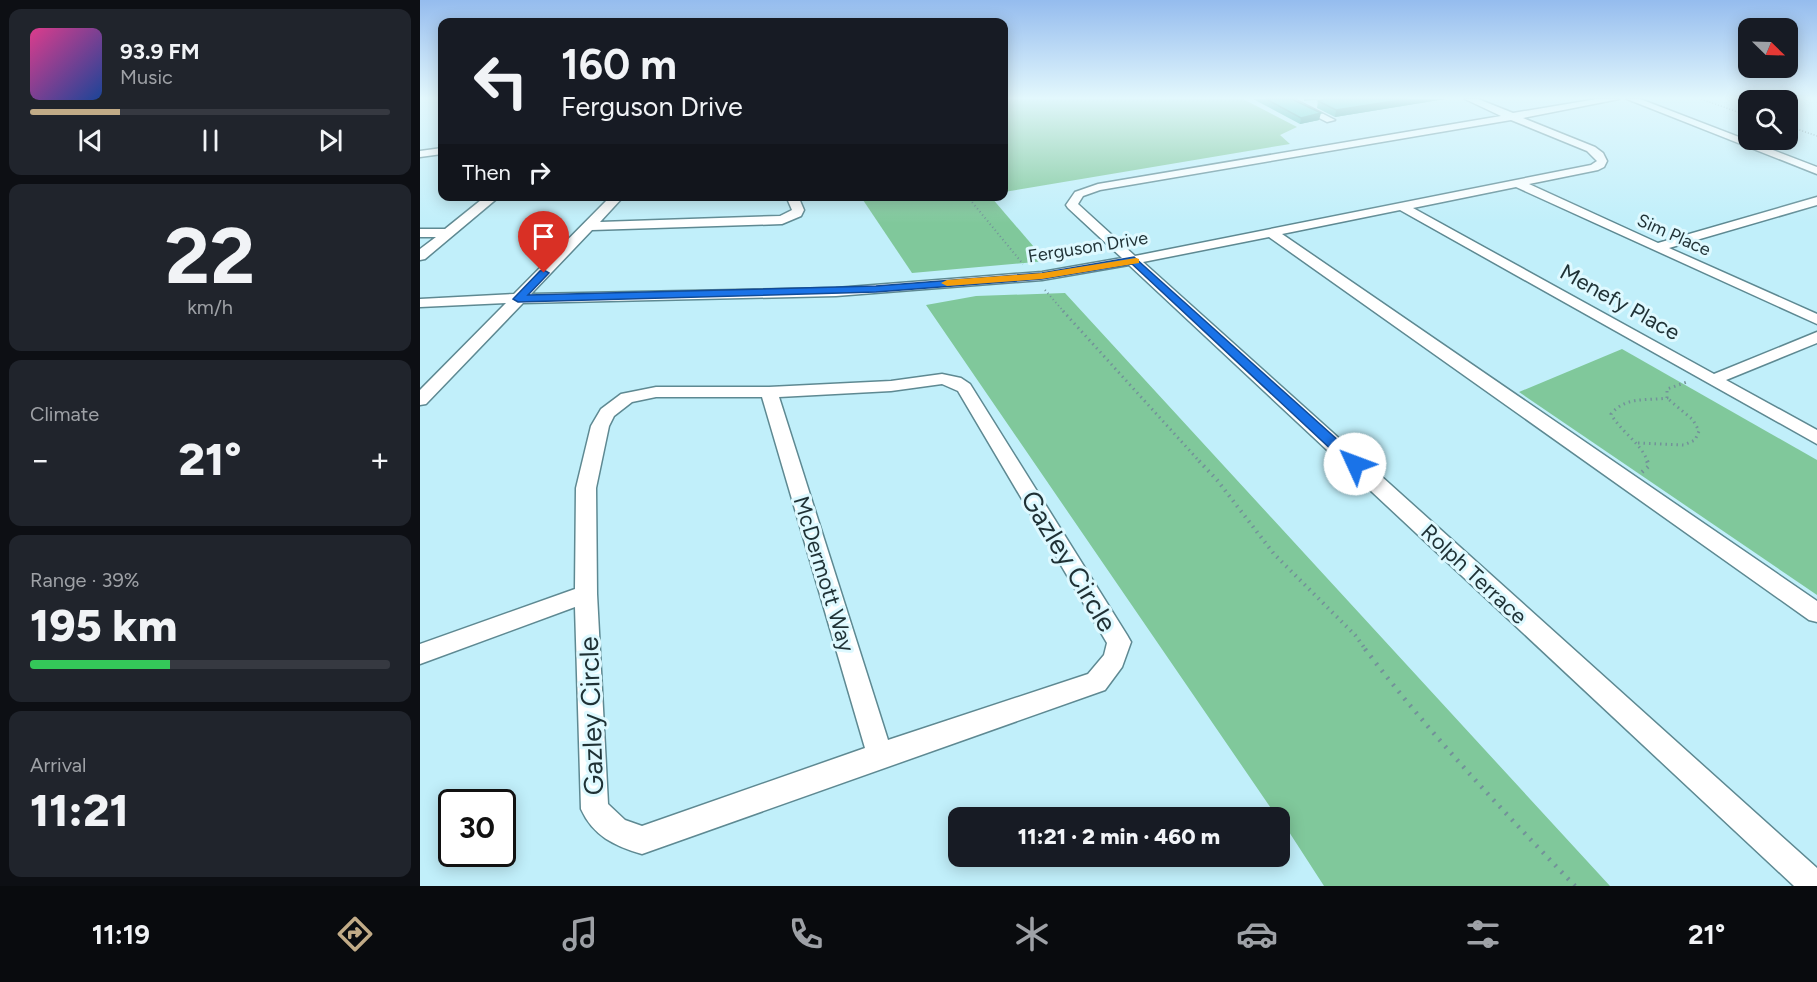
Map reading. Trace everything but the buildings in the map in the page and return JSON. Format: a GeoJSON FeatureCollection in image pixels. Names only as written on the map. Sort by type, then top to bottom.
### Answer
{"type":"FeatureCollection","features":[{"type":"Feature","properties":{"kind":"street","name":"Rolph Terrace"},"geometry":{"type":"LineString","coordinates":[[1375,140],[1098,187],[1079,194],[1073,199],[1072,205],[1815,886]]}},
{"type":"Feature","properties":{"kind":"street","name":"Ferguson Drive"},"geometry":{"type":"LineString","coordinates":[[420,303],[836,292],[1033,276],[1134,260],[1600,165],[1602,161],[1599,154],[1570,140]]}},
{"type":"Feature","properties":{"kind":"street"},"geometry":{"type":"LineString","coordinates":[[1738,140],[1817,171]]}},
{"type":"Feature","properties":{"kind":"street"},"geometry":{"type":"LineString","coordinates":[[420,154],[438,152]]}},
{"type":"Feature","properties":{"kind":"street","name":"Sim Place"},"geometry":{"type":"LineString","coordinates":[[1516,183],[1817,320]]}},
{"type":"Feature","properties":{"kind":"street"},"geometry":{"type":"LineString","coordinates":[[420,256],[488,201]]}},
{"type":"Feature","properties":{"kind":"street"},"geometry":{"type":"LineString","coordinates":[[420,400],[613,201]]}},
{"type":"Feature","properties":{"kind":"street"},"geometry":{"type":"LineString","coordinates":[[589,226],[782,220],[797,213],[794,201]]}},
{"type":"Feature","properties":{"kind":"street"},"geometry":{"type":"LineString","coordinates":[[1657,247],[1817,201]]}},
{"type":"Feature","properties":{"kind":"street","name":"Menefy Place"},"geometry":{"type":"LineString","coordinates":[[1401,206],[1817,438]]}},
{"type":"Feature","properties":{"kind":"street"},"geometry":{"type":"LineString","coordinates":[[1270,232],[1817,613]]}},
{"type":"Feature","properties":{"kind":"street"},"geometry":{"type":"LineString","coordinates":[[420,233],[448,233]]}},
{"type":"Feature","properties":{"kind":"street"},"geometry":{"type":"LineString","coordinates":[[1709,377],[1817,337]]}},
{"type":"Feature","properties":{"kind":"street","name":"Gazley Circle"},"geometry":{"type":"LineString","coordinates":[[942,379],[955,382],[964,388],[1119,642],[1114,660],[1096,682],[880,755],[642,840],[622,835],[608,826],[595,808],[586,594],[586,488],[600,426],[607,413],[627,398],[656,392],[769,392],[891,386],[942,379]]}},
{"type":"Feature","properties":{"kind":"street","name":"McDermott Way"},"geometry":{"type":"LineString","coordinates":[[769,392],[880,755]]}},
{"type":"Feature","properties":{"kind":"street"},"geometry":{"type":"LineString","coordinates":[[420,654],[586,594]]}},
{"type":"Feature","properties":{"kind":"path"},"geometry":{"type":"LineString","coordinates":[[971,201],[1109,364],[1217,480],[1274,554],[1355,635],[1411,709],[1466,772],[1575,886]]}},
{"type":"Feature","properties":{"kind":"path"},"geometry":{"type":"LineString","coordinates":[[1638,443],[1684,445],[1695,440],[1699,431],[1693,420],[1667,398],[1667,389],[1709,377]]}},
{"type":"Feature","properties":{"kind":"path"},"geometry":{"type":"LineString","coordinates":[[1628,480],[1649,466],[1641,446],[1617,427],[1611,414],[1617,405],[1630,400],[1651,401],[1667,398]]}},
{"type":"Feature","properties":{"kind":"green space"},"geometry":{"type":"Polygon","coordinates":[[[1008,140],[1286,140],[1290,144],[1008,191],[1008,140]]]}},
{"type":"Feature","properties":{"kind":"green space"},"geometry":{"type":"Polygon","coordinates":[[[864,201],[994,201],[1046,261],[912,273],[864,201]]]}},
{"type":"Feature","properties":{"kind":"green space"},"geometry":{"type":"Polygon","coordinates":[[[1065,293],[1610,886],[1324,886],[1290,833],[1290,807],[1270,807],[926,305],[976,296],[1065,293]]]}},
{"type":"Feature","properties":{"kind":"green space"},"geometry":{"type":"Polygon","coordinates":[[[1622,349],[1817,460],[1817,595],[1519,392],[1622,349]]]}},
{"type":"Feature","properties":{"kind":"slow traffic"},"geometry":{"type":"LineString","coordinates":[[947,283],[1042,276],[1136,261]]}},
{"type":"Feature","properties":{"kind":"route"},"geometry":{"type":"LineString","coordinates":[[544,273],[518,299],[836,292],[915,287],[982,279],[1042,276],[1134,260],[1355,464]]}}]}
